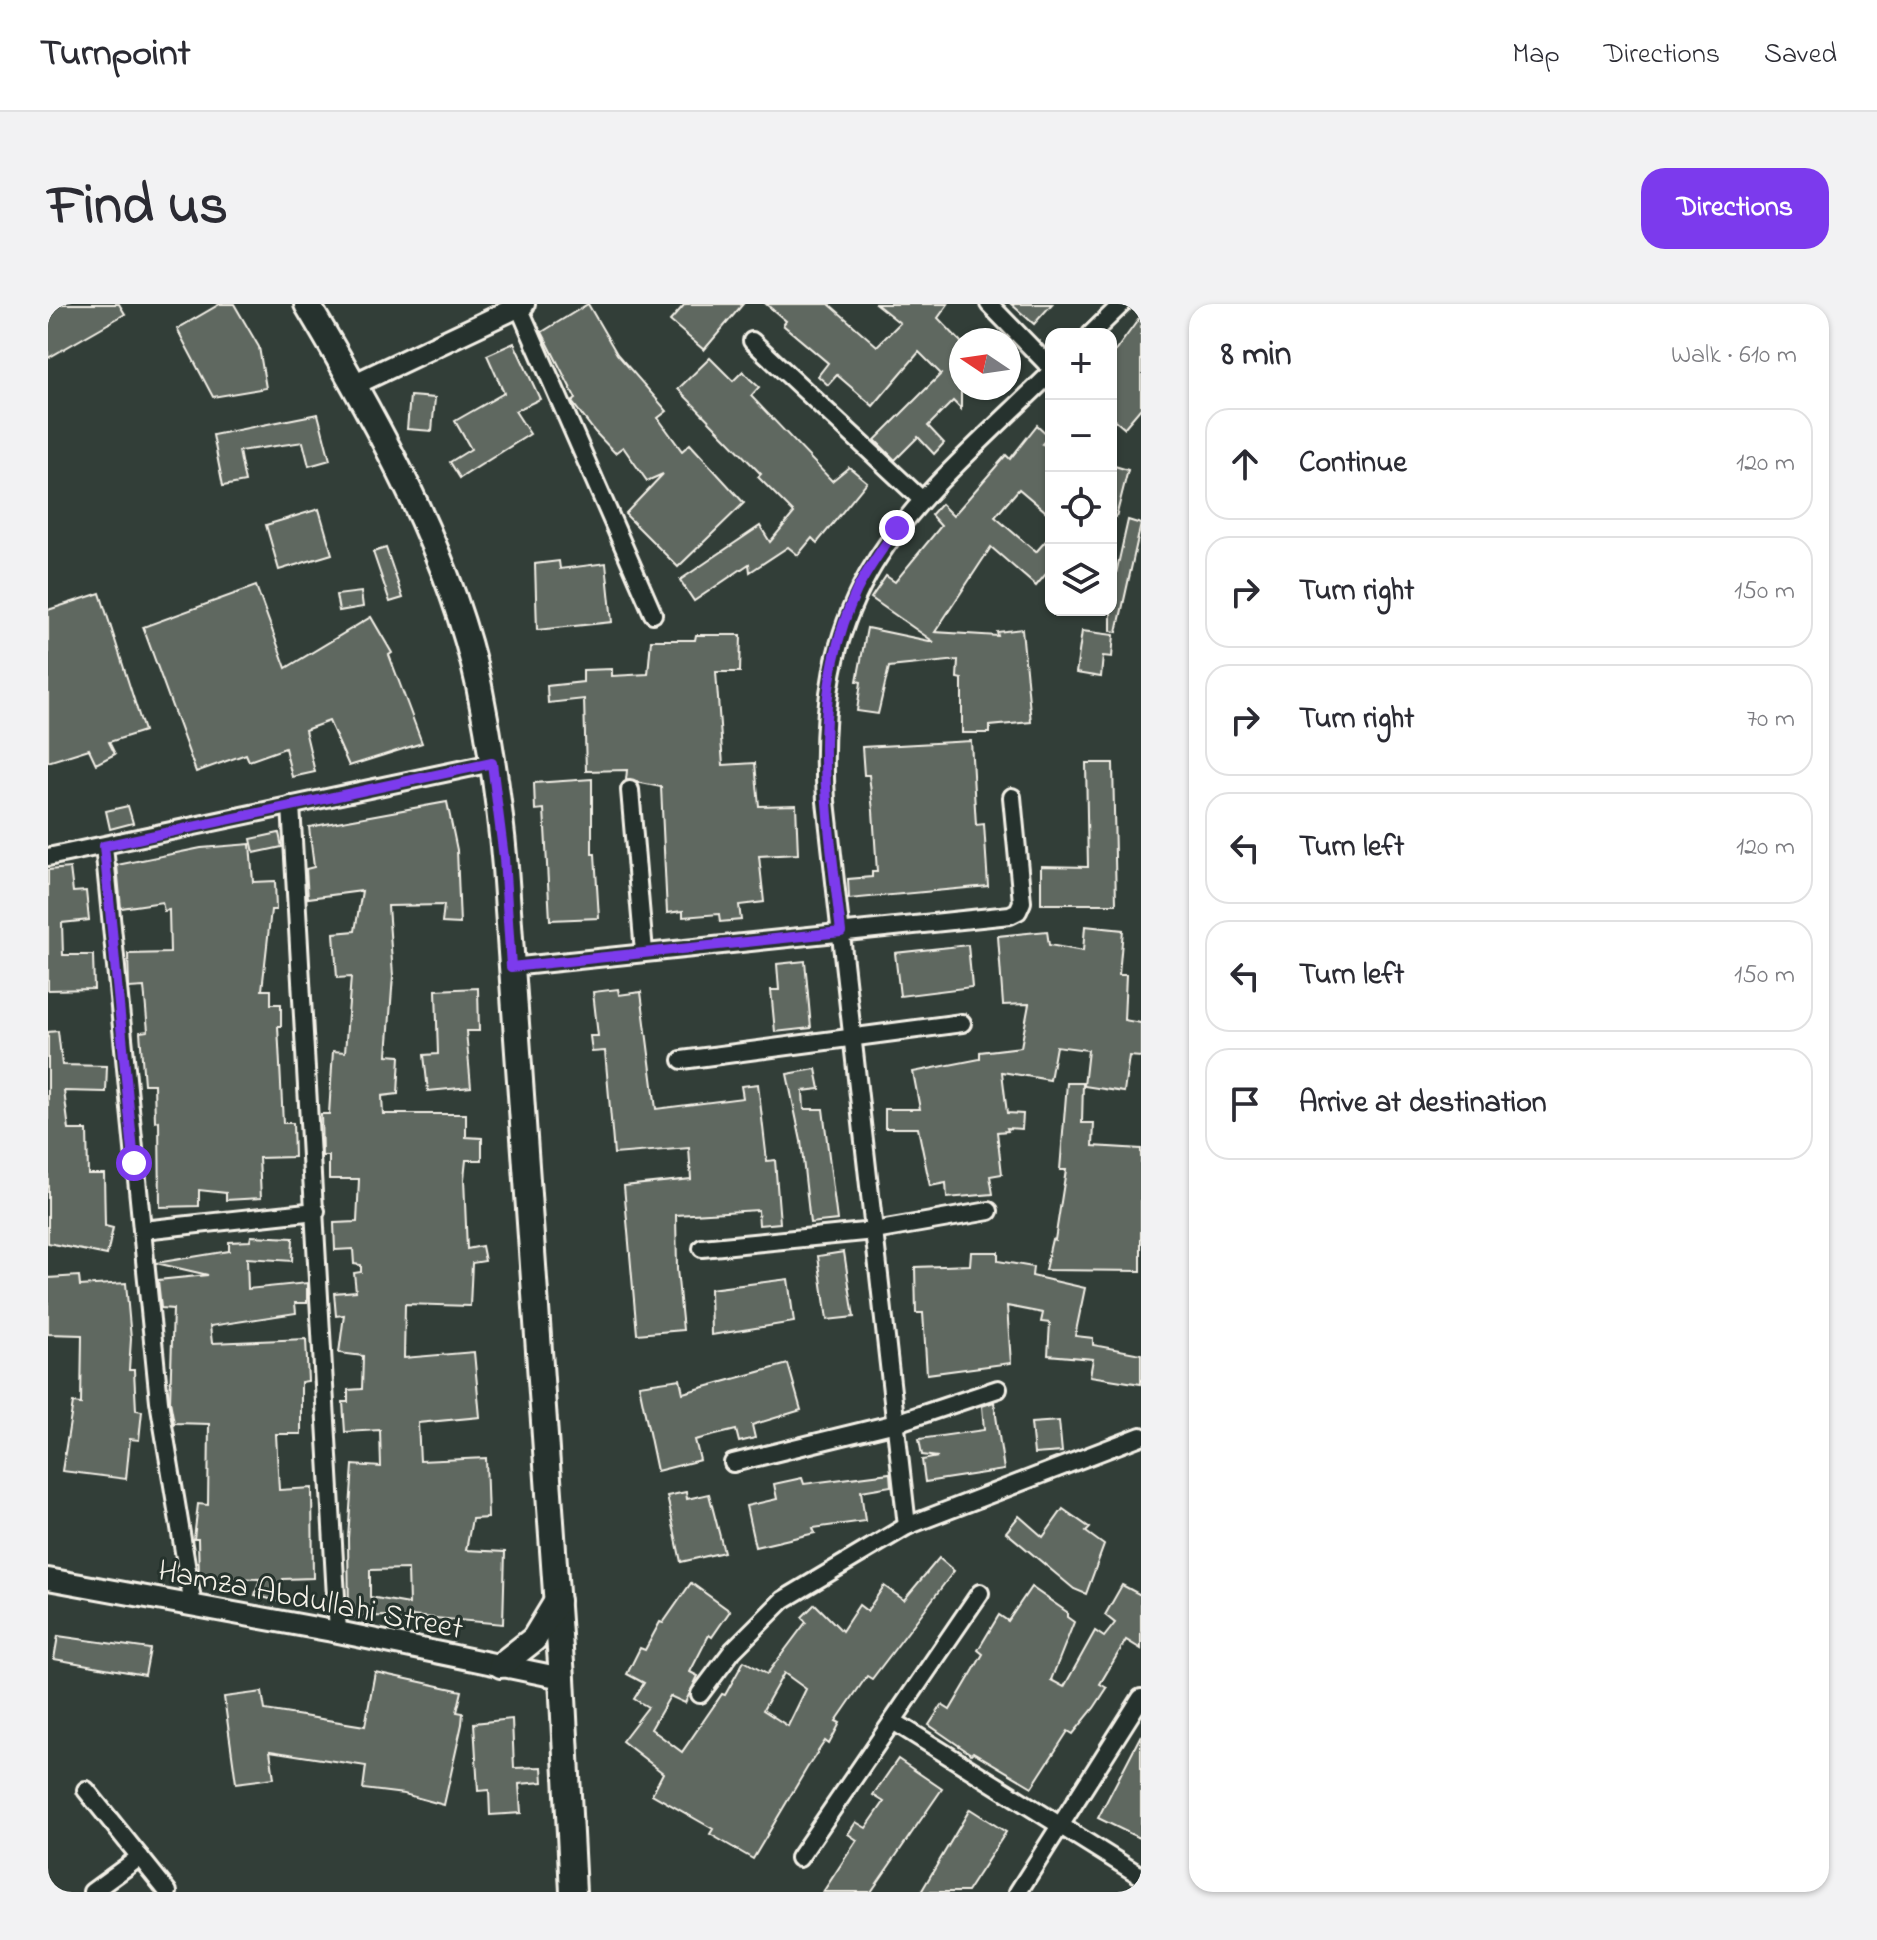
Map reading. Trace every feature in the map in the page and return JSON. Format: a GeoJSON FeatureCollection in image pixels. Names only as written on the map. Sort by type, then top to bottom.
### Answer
{"type":"FeatureCollection","features":[{"type":"Feature","properties":{"kind":"main road"},"geometry":{"type":"LineString","coordinates":[[307,304],[355,384],[433,547],[456,609],[478,684],[492,763],[504,858],[557,1601],[573,1892]]}},
{"type":"Feature","properties":{"kind":"main road"},"geometry":{"type":"LineString","coordinates":[[501,1665],[534,1639],[557,1601]]}},
{"type":"Feature","properties":{"kind":"street"},"geometry":{"type":"LineString","coordinates":[[989,304],[1045,364]]}},
{"type":"Feature","properties":{"kind":"street"},"geometry":{"type":"LineString","coordinates":[[1097,328],[1122,304]]}},
{"type":"Feature","properties":{"kind":"street"},"geometry":{"type":"LineString","coordinates":[[355,384],[522,305],[653,614]]}},
{"type":"Feature","properties":{"kind":"street"},"geometry":{"type":"LineString","coordinates":[[752,341],[921,499]]}},
{"type":"Feature","properties":{"kind":"street"},"geometry":{"type":"LineString","coordinates":[[907,1526],[826,801],[823,747],[826,694],[836,652],[857,590],[897,528],[921,499],[1045,376]]}},
{"type":"Feature","properties":{"kind":"street"},"geometry":{"type":"LineString","coordinates":[[48,857],[492,763]]}},
{"type":"Feature","properties":{"kind":"street"},"geometry":{"type":"LineString","coordinates":[[630,790],[644,952]]}},
{"type":"Feature","properties":{"kind":"street"},"geometry":{"type":"LineString","coordinates":[[511,967],[1010,915],[1018,911],[1022,902],[1012,797]]}},
{"type":"Feature","properties":{"kind":"street"},"geometry":{"type":"LineString","coordinates":[[291,805],[338,1632]]}},
{"type":"Feature","properties":{"kind":"street"},"geometry":{"type":"LineString","coordinates":[[104,846],[159,1401],[193,1606]]}},
{"type":"Feature","properties":{"kind":"street"},"geometry":{"type":"LineString","coordinates":[[682,1060],[962,1023]]}},
{"type":"Feature","properties":{"kind":"street"},"geometry":{"type":"LineString","coordinates":[[143,1230],[316,1211]]}},
{"type":"Feature","properties":{"kind":"street"},"geometry":{"type":"LineString","coordinates":[[702,1248],[874,1231],[989,1211]]}},
{"type":"Feature","properties":{"kind":"street"},"geometry":{"type":"LineString","coordinates":[[733,1463],[896,1423],[998,1389]]}},
{"type":"Feature","properties":{"kind":"street"},"geometry":{"type":"LineString","coordinates":[[700,1694],[733,1650],[783,1600],[907,1526],[1141,1436]]}},
{"type":"Feature","properties":{"kind":"street","name":"Hamza Abdullahi Street"},"geometry":{"type":"LineString","coordinates":[[48,1579],[338,1632],[562,1678]]}},
{"type":"Feature","properties":{"kind":"street"},"geometry":{"type":"LineString","coordinates":[[799,1858],[980,1593]]}},
{"type":"Feature","properties":{"kind":"street"},"geometry":{"type":"LineString","coordinates":[[1018,1892],[1141,1698]]}},
{"type":"Feature","properties":{"kind":"street"},"geometry":{"type":"LineString","coordinates":[[893,1721],[1141,1876]]}},
{"type":"Feature","properties":{"kind":"street"},"geometry":{"type":"LineString","coordinates":[[86,1790],[168,1892]]}},
{"type":"Feature","properties":{"kind":"street"},"geometry":{"type":"LineString","coordinates":[[92,1892],[140,1857]]}},
{"type":"Feature","properties":{"kind":"building"},"geometry":{"type":"Polygon","coordinates":[[[48,304],[119,304],[125,314],[48,358],[48,304]]]}},
{"type":"Feature","properties":{"kind":"building"},"geometry":{"type":"Polygon","coordinates":[[[220,304],[234,304],[259,347],[266,388],[213,397],[177,329],[220,304]]]}},
{"type":"Feature","properties":{"kind":"building"},"geometry":{"type":"Polygon","coordinates":[[[588,304],[617,354],[667,411],[658,418],[682,451],[690,444],[744,503],[678,567],[625,514],[663,474],[647,481],[623,447],[615,453],[595,432],[572,402],[576,399],[542,332],[588,304]]]}},
{"type":"Feature","properties":{"kind":"building"},"geometry":{"type":"Polygon","coordinates":[[[685,304],[743,304],[704,350],[670,321],[685,304]]]}},
{"type":"Feature","properties":{"kind":"building"},"geometry":{"type":"Polygon","coordinates":[[[766,304],[829,304],[877,346],[900,323],[876,304],[948,304],[938,318],[949,329],[949,400],[961,400],[961,409],[953,401],[928,426],[944,443],[934,454],[918,437],[895,460],[875,440],[941,374],[919,352],[873,406],[837,375],[828,385],[818,376],[828,363],[783,325],[786,321],[766,304]]]}},
{"type":"Feature","properties":{"kind":"building"},"geometry":{"type":"Polygon","coordinates":[[[1011,304],[1052,304],[1034,324],[1011,304]]]}},
{"type":"Feature","properties":{"kind":"building"},"geometry":{"type":"Polygon","coordinates":[[[1141,316],[1141,408],[1124,428],[1117,422],[1117,349],[1141,316]]]}},
{"type":"Feature","properties":{"kind":"building"},"geometry":{"type":"Polygon","coordinates":[[[514,343],[540,399],[515,411],[530,434],[460,478],[450,462],[471,449],[455,421],[504,393],[487,355],[514,343]]]}},
{"type":"Feature","properties":{"kind":"building"},"geometry":{"type":"Polygon","coordinates":[[[710,358],[733,381],[743,371],[759,387],[751,396],[832,481],[849,467],[867,482],[817,543],[812,538],[798,555],[788,547],[750,572],[749,564],[694,601],[680,580],[760,526],[770,542],[794,513],[758,477],[761,474],[678,389],[710,358]]]}},
{"type":"Feature","properties":{"kind":"building"},"geometry":{"type":"Polygon","coordinates":[[[410,396],[435,398],[432,431],[407,429],[410,396]]]}},
{"type":"Feature","properties":{"kind":"building"},"geometry":{"type":"Polygon","coordinates":[[[318,414],[330,460],[309,466],[303,442],[239,451],[245,482],[223,486],[213,435],[318,414]]]}},
{"type":"Feature","properties":{"kind":"building"},"geometry":{"type":"Polygon","coordinates":[[[1037,425],[1045,432],[1042,444],[1045,445],[1045,511],[1019,489],[995,517],[1036,552],[1045,542],[1045,575],[1036,586],[991,547],[935,632],[998,636],[997,632],[1022,629],[1031,722],[990,726],[990,733],[962,733],[962,679],[957,678],[958,660],[889,667],[878,714],[857,711],[861,682],[857,681],[867,628],[934,642],[871,598],[886,576],[895,582],[941,526],[931,515],[941,504],[953,516],[1006,455],[1010,459],[1037,425]]]}},
{"type":"Feature","properties":{"kind":"building"},"geometry":{"type":"Polygon","coordinates":[[[1117,467],[1128,470],[1117,513],[1117,467]]]}},
{"type":"Feature","properties":{"kind":"building"},"geometry":{"type":"Polygon","coordinates":[[[319,509],[332,554],[279,570],[266,525],[319,509]]]}},
{"type":"Feature","properties":{"kind":"building"},"geometry":{"type":"Polygon","coordinates":[[[1128,520],[1141,524],[1117,632],[1111,631],[1111,616],[1117,616],[1117,569],[1128,520]]]}},
{"type":"Feature","properties":{"kind":"building"},"geometry":{"type":"Polygon","coordinates":[[[386,548],[403,598],[390,602],[373,552],[386,548]]]}},
{"type":"Feature","properties":{"kind":"building"},"geometry":{"type":"Polygon","coordinates":[[[559,561],[560,569],[606,563],[612,622],[537,630],[535,564],[559,561]]]}},
{"type":"Feature","properties":{"kind":"building"},"geometry":{"type":"Polygon","coordinates":[[[256,586],[286,668],[371,617],[392,653],[389,655],[422,743],[349,766],[329,721],[305,730],[315,772],[292,777],[285,748],[249,761],[246,754],[196,772],[143,627],[256,586]]]}},
{"type":"Feature","properties":{"kind":"building"},"geometry":{"type":"Polygon","coordinates":[[[361,592],[363,607],[339,611],[336,595],[361,592]]]}},
{"type":"Feature","properties":{"kind":"building"},"geometry":{"type":"Polygon","coordinates":[[[100,593],[144,731],[109,742],[115,754],[96,764],[89,749],[48,762],[48,610],[100,593]]]}},
{"type":"Feature","properties":{"kind":"building"},"geometry":{"type":"Polygon","coordinates":[[[1082,631],[1114,635],[1112,657],[1103,656],[1101,677],[1076,673],[1082,631]]]}},
{"type":"Feature","properties":{"kind":"building"},"geometry":{"type":"Polygon","coordinates":[[[696,635],[741,635],[740,672],[716,672],[723,765],[755,763],[759,806],[796,805],[798,854],[759,856],[764,902],[739,905],[741,920],[720,922],[719,914],[683,917],[683,911],[667,913],[661,787],[626,780],[627,770],[586,771],[584,699],[548,703],[547,686],[583,682],[583,670],[612,669],[612,676],[648,674],[651,640],[695,640],[696,635]]]}},
{"type":"Feature","properties":{"kind":"building"},"geometry":{"type":"Polygon","coordinates":[[[971,741],[976,825],[984,824],[988,886],[849,899],[848,879],[872,877],[872,872],[877,872],[869,775],[864,775],[862,747],[971,741]]]}},
{"type":"Feature","properties":{"kind":"building"},"geometry":{"type":"Polygon","coordinates":[[[1086,763],[1113,763],[1116,904],[1041,904],[1041,866],[1088,867],[1086,763]]]}},
{"type":"Feature","properties":{"kind":"building"},"geometry":{"type":"Polygon","coordinates":[[[592,779],[592,854],[595,854],[599,918],[550,920],[544,809],[535,810],[534,783],[592,779]]]}},
{"type":"Feature","properties":{"kind":"building"},"geometry":{"type":"Polygon","coordinates":[[[447,802],[457,850],[460,924],[442,923],[444,905],[388,906],[393,976],[387,1055],[400,1056],[398,1094],[382,1096],[383,1114],[466,1114],[466,1137],[482,1138],[482,1160],[466,1160],[464,1179],[467,1249],[482,1246],[485,1261],[472,1263],[470,1306],[405,1304],[404,1358],[474,1352],[480,1417],[418,1423],[420,1461],[486,1458],[488,1518],[472,1519],[466,1550],[505,1552],[503,1624],[412,1616],[411,1624],[387,1620],[388,1616],[349,1617],[348,1538],[353,1465],[381,1467],[380,1430],[345,1432],[343,1402],[348,1402],[348,1390],[362,1389],[363,1356],[339,1353],[344,1315],[336,1316],[334,1293],[356,1291],[354,1273],[361,1272],[361,1265],[354,1264],[353,1249],[335,1250],[334,1223],[357,1222],[359,1179],[329,1179],[329,1156],[322,1156],[321,1114],[329,1114],[333,1051],[345,1052],[351,977],[337,978],[334,933],[355,931],[362,891],[308,898],[306,869],[314,867],[309,827],[447,802]],[[408,1569],[370,1570],[370,1597],[409,1604],[408,1569]]]}},
{"type":"Feature","properties":{"kind":"building"},"geometry":{"type":"Polygon","coordinates":[[[128,806],[133,823],[110,829],[106,811],[128,806]]]}},
{"type":"Feature","properties":{"kind":"building"},"geometry":{"type":"Polygon","coordinates":[[[279,833],[282,847],[254,853],[251,839],[279,833]]]}},
{"type":"Feature","properties":{"kind":"building"},"geometry":{"type":"Polygon","coordinates":[[[250,844],[253,882],[275,881],[276,910],[271,910],[262,990],[271,990],[271,1004],[281,1004],[281,1026],[278,1026],[283,1123],[293,1123],[294,1157],[259,1158],[261,1198],[226,1200],[226,1193],[199,1190],[199,1206],[160,1207],[159,1121],[155,1122],[154,1084],[144,1084],[140,1032],[148,1031],[144,987],[129,988],[128,954],[170,953],[169,910],[164,911],[162,902],[121,908],[117,865],[201,848],[250,844]]]}},
{"type":"Feature","properties":{"kind":"building"},"geometry":{"type":"Polygon","coordinates":[[[70,868],[73,892],[86,891],[89,920],[62,923],[63,955],[93,955],[94,989],[48,990],[48,870],[70,868]]]}},
{"type":"Feature","properties":{"kind":"building"},"geometry":{"type":"Polygon","coordinates":[[[1085,926],[1123,930],[1119,975],[1126,975],[1124,1020],[1141,1023],[1141,1057],[1129,1056],[1124,1092],[1084,1086],[1088,1050],[1056,1046],[1050,1080],[1002,1072],[1007,1113],[1023,1114],[1022,1129],[1007,1128],[1008,1131],[997,1132],[1002,1174],[990,1176],[993,1194],[947,1198],[946,1183],[930,1186],[918,1128],[885,1128],[885,1109],[920,1109],[913,1072],[980,1059],[980,1052],[1021,1047],[1029,1004],[1003,1005],[998,936],[1047,931],[1049,945],[1083,951],[1085,926]]]}},
{"type":"Feature","properties":{"kind":"building"},"geometry":{"type":"Polygon","coordinates":[[[968,945],[972,987],[900,996],[895,953],[968,945]]]}},
{"type":"Feature","properties":{"kind":"building"},"geometry":{"type":"Polygon","coordinates":[[[805,961],[811,1028],[775,1032],[771,990],[779,990],[777,964],[805,961]]]}},
{"type":"Feature","properties":{"kind":"building"},"geometry":{"type":"Polygon","coordinates":[[[478,988],[479,1031],[466,1031],[471,1087],[428,1091],[424,1055],[438,1054],[436,990],[478,988]]]}},
{"type":"Feature","properties":{"kind":"building"},"geometry":{"type":"Polygon","coordinates":[[[618,989],[619,995],[641,992],[656,1109],[743,1098],[741,1086],[758,1084],[767,1161],[775,1160],[780,1223],[759,1225],[758,1210],[676,1215],[683,1330],[637,1334],[624,1186],[691,1179],[689,1148],[614,1154],[605,1051],[592,1052],[590,1036],[598,1036],[593,992],[618,989]]]}},
{"type":"Feature","properties":{"kind":"building"},"geometry":{"type":"Polygon","coordinates":[[[58,1031],[62,1065],[107,1066],[106,1092],[64,1091],[69,1130],[87,1130],[88,1174],[104,1174],[105,1226],[113,1228],[107,1255],[48,1243],[48,1032],[58,1031]]]}},
{"type":"Feature","properties":{"kind":"building"},"geometry":{"type":"Polygon","coordinates":[[[816,1069],[820,1089],[803,1091],[804,1109],[823,1109],[837,1220],[810,1223],[801,1141],[787,1074],[816,1069]]]}},
{"type":"Feature","properties":{"kind":"building"},"geometry":{"type":"Polygon","coordinates":[[[1067,1083],[1083,1083],[1082,1123],[1094,1123],[1093,1146],[1141,1149],[1141,1271],[1045,1270],[1052,1239],[1055,1240],[1066,1170],[1060,1170],[1067,1083]]]}},
{"type":"Feature","properties":{"kind":"building"},"geometry":{"type":"Polygon","coordinates":[[[251,1236],[293,1238],[292,1261],[247,1258],[248,1289],[307,1283],[307,1303],[295,1303],[296,1313],[210,1326],[212,1343],[306,1339],[308,1381],[301,1382],[301,1434],[276,1434],[279,1490],[312,1488],[313,1578],[283,1579],[277,1601],[255,1595],[260,1579],[199,1577],[198,1539],[194,1539],[198,1504],[208,1505],[209,1424],[174,1423],[170,1401],[173,1309],[161,1308],[158,1280],[208,1275],[156,1263],[229,1251],[229,1242],[250,1241],[251,1236]]]}},
{"type":"Feature","properties":{"kind":"building"},"geometry":{"type":"Polygon","coordinates":[[[844,1252],[854,1317],[827,1320],[818,1256],[844,1252]]]}},
{"type":"Feature","properties":{"kind":"building"},"geometry":{"type":"Polygon","coordinates":[[[971,1252],[998,1252],[998,1261],[1033,1267],[1032,1276],[1085,1288],[1075,1336],[1093,1338],[1093,1345],[1141,1354],[1141,1384],[1090,1376],[1093,1359],[1048,1355],[1050,1323],[1041,1322],[1043,1313],[1007,1306],[1011,1363],[927,1374],[923,1313],[916,1313],[915,1267],[970,1265],[971,1252]]]}},
{"type":"Feature","properties":{"kind":"building"},"geometry":{"type":"Polygon","coordinates":[[[79,1276],[80,1286],[126,1283],[131,1339],[129,1370],[134,1370],[136,1410],[142,1411],[139,1440],[130,1439],[126,1479],[62,1471],[73,1403],[81,1404],[82,1335],[48,1334],[48,1278],[79,1276]]]}},
{"type":"Feature","properties":{"kind":"building"},"geometry":{"type":"Polygon","coordinates":[[[788,1279],[794,1322],[711,1335],[710,1289],[788,1279]]]}},
{"type":"Feature","properties":{"kind":"building"},"geometry":{"type":"Polygon","coordinates":[[[788,1364],[801,1410],[752,1425],[755,1438],[739,1442],[736,1430],[695,1440],[700,1460],[657,1471],[639,1385],[680,1379],[683,1393],[788,1364]]]}},
{"type":"Feature","properties":{"kind":"building"},"geometry":{"type":"Polygon","coordinates":[[[994,1402],[1004,1470],[925,1482],[922,1460],[938,1457],[922,1455],[919,1439],[984,1430],[982,1406],[994,1402]]]}},
{"type":"Feature","properties":{"kind":"building"},"geometry":{"type":"Polygon","coordinates":[[[1059,1421],[1062,1452],[1034,1454],[1031,1423],[1059,1421]]]}},
{"type":"Feature","properties":{"kind":"building"},"geometry":{"type":"Polygon","coordinates":[[[890,1473],[891,1486],[861,1491],[865,1521],[813,1528],[815,1533],[755,1547],[746,1506],[777,1499],[774,1484],[802,1478],[804,1484],[890,1473]]]}},
{"type":"Feature","properties":{"kind":"building"},"geometry":{"type":"Polygon","coordinates":[[[686,1492],[687,1499],[709,1494],[724,1552],[681,1562],[667,1496],[686,1492]]]}},
{"type":"Feature","properties":{"kind":"building"},"geometry":{"type":"Polygon","coordinates":[[[1063,1509],[1090,1528],[1086,1532],[1104,1545],[1086,1594],[1074,1589],[1006,1532],[1019,1516],[1043,1537],[1063,1509]]]}},
{"type":"Feature","properties":{"kind":"building"},"geometry":{"type":"Polygon","coordinates":[[[939,1558],[954,1571],[872,1679],[867,1676],[836,1721],[840,1723],[829,1744],[825,1741],[807,1768],[753,1859],[710,1834],[713,1829],[652,1794],[663,1773],[622,1741],[648,1707],[634,1699],[644,1683],[627,1674],[640,1648],[645,1650],[660,1622],[663,1623],[691,1583],[730,1611],[712,1637],[709,1635],[690,1672],[698,1676],[685,1703],[670,1696],[651,1729],[682,1752],[722,1694],[725,1695],[744,1661],[767,1674],[806,1622],[802,1617],[815,1604],[842,1631],[859,1605],[867,1611],[884,1586],[904,1600],[939,1558]],[[784,1673],[763,1710],[788,1726],[806,1689],[784,1673]]]}},
{"type":"Feature","properties":{"kind":"building"},"geometry":{"type":"Polygon","coordinates":[[[1122,1585],[1141,1595],[1141,1649],[1126,1640],[1100,1684],[1107,1688],[1073,1734],[1068,1731],[1032,1787],[973,1752],[971,1754],[929,1725],[942,1705],[950,1710],[983,1654],[978,1650],[999,1615],[1008,1621],[1031,1587],[1067,1612],[1067,1617],[1074,1622],[1051,1680],[1064,1687],[1095,1631],[1104,1637],[1115,1623],[1105,1615],[1122,1585]]]}},
{"type":"Feature","properties":{"kind":"building"},"geometry":{"type":"Polygon","coordinates":[[[58,1636],[150,1649],[145,1675],[54,1659],[58,1636]]]}},
{"type":"Feature","properties":{"kind":"building"},"geometry":{"type":"Polygon","coordinates":[[[375,1672],[462,1691],[457,1712],[463,1713],[462,1724],[444,1805],[404,1794],[363,1789],[366,1766],[270,1751],[274,1778],[236,1783],[224,1697],[262,1692],[265,1710],[365,1726],[375,1672]]]}},
{"type":"Feature","properties":{"kind":"building"},"geometry":{"type":"Polygon","coordinates":[[[512,1719],[514,1768],[542,1767],[543,1782],[519,1784],[521,1813],[490,1815],[489,1790],[478,1791],[474,1723],[512,1719]]]}},
{"type":"Feature","properties":{"kind":"building"},"geometry":{"type":"Polygon","coordinates":[[[1141,1735],[1141,1839],[1098,1818],[1141,1735]]]}},
{"type":"Feature","properties":{"kind":"building"},"geometry":{"type":"Polygon","coordinates":[[[898,1759],[942,1789],[871,1892],[823,1892],[857,1840],[848,1834],[856,1822],[866,1828],[884,1802],[873,1795],[898,1759]]]}},
{"type":"Feature","properties":{"kind":"building"},"geometry":{"type":"Polygon","coordinates":[[[970,1809],[1006,1832],[967,1892],[921,1892],[970,1809]]]}},
{"type":"Feature","properties":{"kind":"route"},"geometry":{"type":"LineString","coordinates":[[134,1163],[104,846],[492,763],[504,858],[511,967],[841,932],[826,801],[823,747],[826,694],[836,652],[857,590],[897,528]]}}]}
